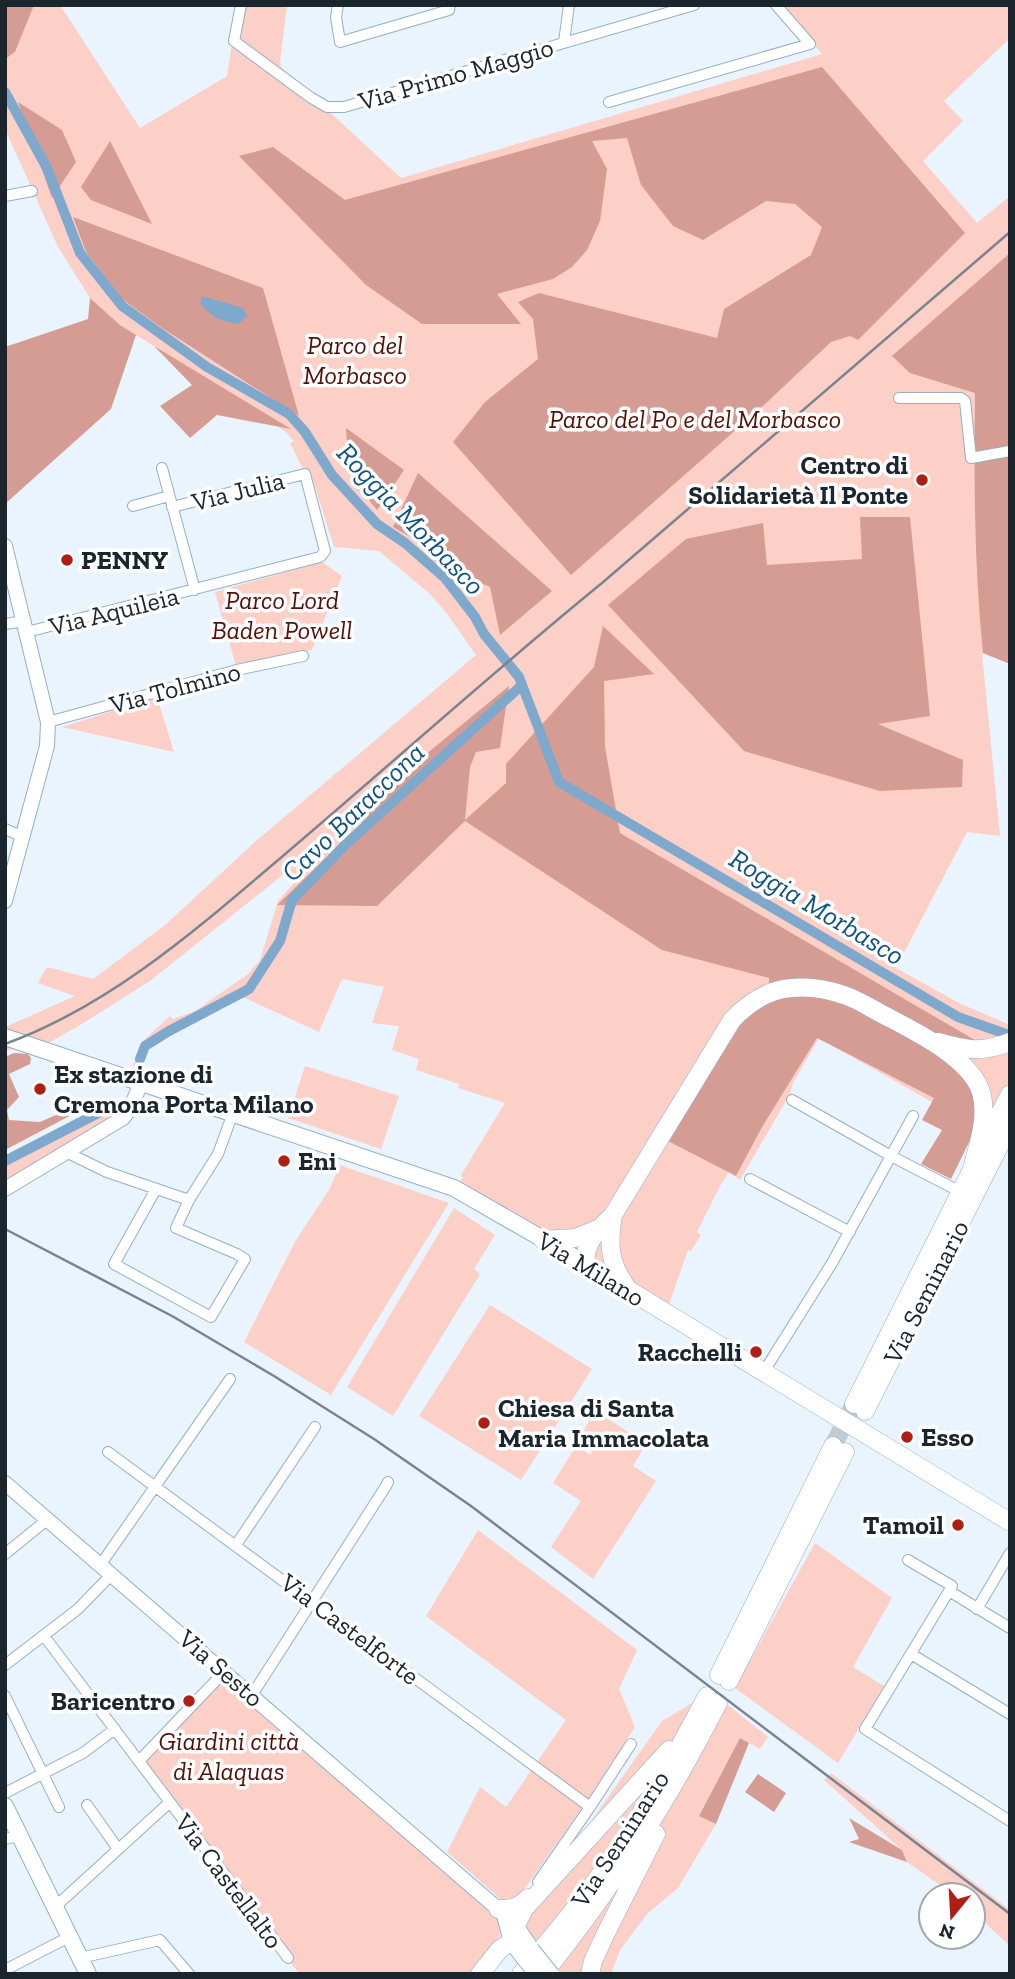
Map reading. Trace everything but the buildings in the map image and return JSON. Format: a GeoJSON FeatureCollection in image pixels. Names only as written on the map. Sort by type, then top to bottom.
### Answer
{"type":"FeatureCollection","features":[{"type":"Feature","properties":{"kind":"main road"},"geometry":{"type":"LineString","coordinates":[[586,1264],[587,1247],[607,1226],[732,1020],[761,996],[777,990],[816,988],[845,995],[928,1039],[961,1064],[974,1076],[981,1091],[984,1119],[980,1169]]}},
{"type":"Feature","properties":{"kind":"main road","name":"Via Milano"},"geometry":{"type":"LineString","coordinates":[[5,1037],[454,1188],[586,1264],[1010,1522]]}},
{"type":"Feature","properties":{"kind":"main road"},"geometry":{"type":"LineString","coordinates":[[928,1039],[971,1050],[997,1047],[1010,1042]]}},
{"type":"Feature","properties":{"kind":"main road"},"geometry":{"type":"LineString","coordinates":[[980,1169],[1010,1094]]}},
{"type":"Feature","properties":{"kind":"main road"},"geometry":{"type":"LineString","coordinates":[[980,1169],[1010,1125]]}},
{"type":"Feature","properties":{"kind":"main road"},"geometry":{"type":"LineString","coordinates":[[980,1169],[1010,1142]]}},
{"type":"Feature","properties":{"kind":"main road","name":"Via Seminario"},"geometry":{"type":"LineString","coordinates":[[860,1407],[980,1169]]}},
{"type":"Feature","properties":{"kind":"main road"},"geometry":{"type":"LineString","coordinates":[[543,1240],[575,1238],[607,1226]]}},
{"type":"Feature","properties":{"kind":"main road"},"geometry":{"type":"LineString","coordinates":[[607,1226],[612,1261],[630,1292]]}},
{"type":"Feature","properties":{"kind":"main road"},"geometry":{"type":"LineString","coordinates":[[724,1678],[839,1449]]}},
{"type":"Feature","properties":{"kind":"main road","name":"Via Seminario"},"geometry":{"type":"LineString","coordinates":[[526,1960],[572,1912],[607,1865],[691,1727],[712,1700],[692,1754],[628,1860],[543,1974]]}},
{"type":"Feature","properties":{"kind":"main road"},"geometry":{"type":"LineString","coordinates":[[480,1974],[500,1949],[507,1922],[514,1909],[544,1882],[691,1727]]}},
{"type":"Feature","properties":{"kind":"main road"},"geometry":{"type":"LineString","coordinates":[[590,1974],[593,1961],[692,1754]]}},
{"type":"Feature","properties":{"kind":"main road"},"geometry":{"type":"LineString","coordinates":[[5,1806],[12,1838],[55,1907],[88,1974]]}},
{"type":"Feature","properties":{"kind":"street","name":"Via Primo Maggio"},"geometry":{"type":"LineString","coordinates":[[240,5],[234,41],[327,107],[344,107],[694,5]]}},
{"type":"Feature","properties":{"kind":"street"},"geometry":{"type":"LineString","coordinates":[[338,5],[336,17],[340,42],[449,10],[450,5]]}},
{"type":"Feature","properties":{"kind":"street"},"geometry":{"type":"LineString","coordinates":[[564,43],[569,5]]}},
{"type":"Feature","properties":{"kind":"street"},"geometry":{"type":"LineString","coordinates":[[608,102],[810,44],[776,5]]}},
{"type":"Feature","properties":{"kind":"street"},"geometry":{"type":"LineString","coordinates":[[5,196],[32,191]]}},
{"type":"Feature","properties":{"kind":"street"},"geometry":{"type":"LineString","coordinates":[[899,398],[961,398],[965,401],[971,458],[1010,452]]}},
{"type":"Feature","properties":{"kind":"street"},"geometry":{"type":"LineString","coordinates":[[162,468],[195,590]]}},
{"type":"Feature","properties":{"kind":"street","name":"Via Julia"},"geometry":{"type":"LineString","coordinates":[[133,506],[304,474]]}},
{"type":"Feature","properties":{"kind":"street","name":"Via Aquileia"},"geometry":{"type":"LineString","coordinates":[[5,624],[25,627],[195,590],[320,557],[325,551],[304,474]]}},
{"type":"Feature","properties":{"kind":"street"},"geometry":{"type":"LineString","coordinates":[[5,546],[48,722],[47,746],[5,901]]}},
{"type":"Feature","properties":{"kind":"street","name":"Via Tolmino"},"geometry":{"type":"LineString","coordinates":[[48,722],[225,673],[303,656]]}},
{"type":"Feature","properties":{"kind":"street"},"geometry":{"type":"LineString","coordinates":[[5,829],[23,837]]}},
{"type":"Feature","properties":{"kind":"street"},"geometry":{"type":"LineString","coordinates":[[5,1189],[123,1118],[130,1109],[141,1083]]}},
{"type":"Feature","properties":{"kind":"street"},"geometry":{"type":"LineString","coordinates":[[792,1100],[955,1189]]}},
{"type":"Feature","properties":{"kind":"street"},"geometry":{"type":"LineString","coordinates":[[156,1189],[114,1264],[211,1317],[245,1259],[176,1228],[189,1200],[218,1154],[233,1113]]}},
{"type":"Feature","properties":{"kind":"street"},"geometry":{"type":"LineString","coordinates":[[763,1373],[832,1263],[913,1116]]}},
{"type":"Feature","properties":{"kind":"street"},"geometry":{"type":"LineString","coordinates":[[68,1153],[107,1172],[189,1200]]}},
{"type":"Feature","properties":{"kind":"street"},"geometry":{"type":"LineString","coordinates":[[750,1179],[850,1232]]}},
{"type":"Feature","properties":{"kind":"street"},"geometry":{"type":"LineString","coordinates":[[5,1665],[78,1609],[106,1569],[155,1487],[230,1379]]}},
{"type":"Feature","properties":{"kind":"street"},"geometry":{"type":"LineString","coordinates":[[236,1545],[315,1427]]}},
{"type":"Feature","properties":{"kind":"street","name":"Via Castelforte"},"geometry":{"type":"LineString","coordinates":[[108,1452],[590,1807]]}},
{"type":"Feature","properties":{"kind":"street"},"geometry":{"type":"LineString","coordinates":[[252,1695],[388,1482]]}},
{"type":"Feature","properties":{"kind":"street","name":"Via Sesto"},"geometry":{"type":"LineString","coordinates":[[5,1483],[225,1671],[507,1922],[526,1960]]}},
{"type":"Feature","properties":{"kind":"street"},"geometry":{"type":"LineString","coordinates":[[5,1554],[48,1519]]}},
{"type":"Feature","properties":{"kind":"street"},"geometry":{"type":"LineString","coordinates":[[977,1609],[1010,1553]]}},
{"type":"Feature","properties":{"kind":"street"},"geometry":{"type":"LineString","coordinates":[[908,1560],[951,1587],[865,1729],[1010,1821]]}},
{"type":"Feature","properties":{"kind":"street"},"geometry":{"type":"LineString","coordinates":[[949,1591],[1010,1628]]}},
{"type":"Feature","properties":{"kind":"street","name":"Via Castellalto"},"geometry":{"type":"LineString","coordinates":[[44,1636],[288,1958]]}},
{"type":"Feature","properties":{"kind":"street"},"geometry":{"type":"LineString","coordinates":[[911,1654],[1010,1714]]}},
{"type":"Feature","properties":{"kind":"street"},"geometry":{"type":"LineString","coordinates":[[139,1761],[225,1671]]}},
{"type":"Feature","properties":{"kind":"street"},"geometry":{"type":"LineString","coordinates":[[5,1696],[58,1807]]}},
{"type":"Feature","properties":{"kind":"street"},"geometry":{"type":"LineString","coordinates":[[5,1793],[83,1753],[115,1729]]}},
{"type":"Feature","properties":{"kind":"street"},"geometry":{"type":"LineString","coordinates":[[544,1882],[631,1744]]}},
{"type":"Feature","properties":{"kind":"street"},"geometry":{"type":"LineString","coordinates":[[55,1907],[170,1802]]}},
{"type":"Feature","properties":{"kind":"street"},"geometry":{"type":"LineString","coordinates":[[87,1805],[118,1849]]}},
{"type":"Feature","properties":{"kind":"street"},"geometry":{"type":"LineString","coordinates":[[5,1970],[69,1937]]}},
{"type":"Feature","properties":{"kind":"street"},"geometry":{"type":"LineString","coordinates":[[80,1958],[160,1940],[189,1974]]}},
{"type":"Feature","properties":{"kind":"street"},"geometry":{"type":"LineString","coordinates":[[526,1960],[536,1974]]}},
{"type":"Feature","properties":{"kind":"street"},"geometry":{"type":"LineString","coordinates":[[526,1960],[552,1974]]}},
{"type":"Feature","properties":{"kind":"green space","name":"Parco del Po e del Morbasco"},"geometry":{"type":"Polygon","coordinates":[[[5,5],[60,5],[140,128],[227,76],[238,5],[287,5],[281,67],[401,178],[822,54],[784,5],[1010,5],[1010,38],[944,101],[963,121],[923,161],[977,223],[1010,196],[1010,663],[982,653],[1000,836],[967,832],[896,968],[959,1003],[1010,1025],[1010,1139],[930,1101],[819,1038],[740,1180],[729,1172],[720,1186],[697,1232],[701,1235],[691,1251],[688,1250],[666,1313],[454,1188],[463,1178],[461,1175],[505,1103],[458,1088],[459,1084],[416,1070],[419,1059],[392,1050],[399,1026],[372,1023],[384,987],[342,979],[319,1032],[245,998],[231,1001],[148,1046],[139,1068],[133,1066],[143,1041],[170,1016],[173,1019],[195,1011],[248,974],[260,960],[278,901],[294,883],[284,874],[150,981],[39,1048],[5,1051],[5,1027],[75,996],[38,983],[47,967],[93,979],[165,925],[256,841],[476,655],[431,595],[379,551],[334,547],[311,474],[303,469],[290,443],[294,441],[286,432],[193,375],[162,351],[120,325],[90,298],[58,247],[5,129],[5,5]]]}},
{"type":"Feature","properties":{"kind":"green space"},"geometry":{"type":"Polygon","coordinates":[[[5,5],[34,5],[15,52],[5,59],[5,5]]]}},
{"type":"Feature","properties":{"kind":"green space"},"geometry":{"type":"Polygon","coordinates":[[[822,67],[965,233],[858,340],[850,336],[831,342],[765,404],[571,575],[453,442],[485,402],[538,359],[533,319],[518,302],[539,293],[717,338],[724,309],[811,255],[822,227],[795,204],[766,201],[703,240],[673,226],[641,185],[627,138],[592,141],[607,169],[600,221],[587,250],[572,267],[553,279],[497,294],[521,324],[422,324],[366,285],[239,156],[273,147],[345,200],[822,67]]]}},
{"type":"Feature","properties":{"kind":"green space"},"geometry":{"type":"Polygon","coordinates":[[[18,102],[62,130],[76,162],[52,198],[18,102]]]}},
{"type":"Feature","properties":{"kind":"green space"},"geometry":{"type":"Polygon","coordinates":[[[110,141],[152,224],[91,200],[81,187],[110,141]]]}},
{"type":"Feature","properties":{"kind":"green space"},"geometry":{"type":"Polygon","coordinates":[[[73,217],[263,288],[299,416],[162,328],[122,299],[86,252],[73,217]]]}},
{"type":"Feature","properties":{"kind":"green space"},"geometry":{"type":"Polygon","coordinates":[[[1010,253],[1010,664],[983,653],[975,523],[975,393],[910,373],[892,356],[1010,253]]]}},
{"type":"Feature","properties":{"kind":"green space"},"geometry":{"type":"Polygon","coordinates":[[[90,298],[120,325],[136,335],[111,409],[5,504],[5,347],[88,319],[90,298]]]}},
{"type":"Feature","properties":{"kind":"green space"},"geometry":{"type":"Polygon","coordinates":[[[154,346],[291,429],[217,415],[190,438],[160,406],[192,385],[154,346]]]}},
{"type":"Feature","properties":{"kind":"green space"},"geometry":{"type":"Polygon","coordinates":[[[346,428],[404,470],[377,510],[349,471],[346,428]]]}},
{"type":"Feature","properties":{"kind":"green space"},"geometry":{"type":"Polygon","coordinates":[[[418,473],[552,591],[500,635],[490,587],[441,566],[412,538],[393,527],[418,473]]]}},
{"type":"Feature","properties":{"kind":"green space"},"geometry":{"type":"Polygon","coordinates":[[[860,517],[910,517],[930,716],[878,724],[963,760],[962,787],[880,791],[744,751],[608,605],[686,539],[763,523],[767,565],[862,559],[860,517]]]}},
{"type":"Feature","properties":{"kind":"green space","name":"Parco Lord Baden Powell"},"geometry":{"type":"Polygon","coordinates":[[[322,562],[342,576],[312,650],[236,666],[215,592],[322,562]]]}},
{"type":"Feature","properties":{"kind":"green space"},"geometry":{"type":"Polygon","coordinates":[[[603,626],[654,674],[604,681],[605,747],[620,833],[985,1046],[940,1038],[972,1075],[980,1120],[951,1179],[921,1164],[942,1130],[922,1120],[934,1098],[817,1038],[762,1127],[736,1176],[668,1141],[744,1018],[769,1003],[769,978],[662,950],[465,821],[377,906],[277,905],[362,823],[352,815],[509,686],[500,748],[476,752],[470,767],[465,820],[506,783],[506,764],[594,667],[603,626]]]}},
{"type":"Feature","properties":{"kind":"green space"},"geometry":{"type":"Polygon","coordinates":[[[157,697],[174,752],[62,727],[157,697]]]}},
{"type":"Feature","properties":{"kind":"green space"},"geometry":{"type":"Polygon","coordinates":[[[14,1053],[28,1054],[31,1058],[30,1064],[9,1074],[19,1097],[7,1110],[9,1120],[40,1122],[63,1112],[79,1111],[5,1150],[5,1057],[14,1053]]]}},
{"type":"Feature","properties":{"kind":"green space"},"geometry":{"type":"Polygon","coordinates":[[[305,1066],[399,1096],[381,1149],[288,1118],[305,1066]]]}},
{"type":"Feature","properties":{"kind":"green space"},"geometry":{"type":"Polygon","coordinates":[[[121,1101],[131,1101],[120,1117],[5,1182],[5,1166],[106,1112],[121,1101]]]}},
{"type":"Feature","properties":{"kind":"green space"},"geometry":{"type":"Polygon","coordinates":[[[340,1165],[449,1203],[331,1395],[244,1342],[296,1240],[329,1190],[340,1165]]]}},
{"type":"Feature","properties":{"kind":"green space"},"geometry":{"type":"Polygon","coordinates":[[[454,1208],[495,1235],[474,1269],[480,1274],[393,1416],[347,1387],[454,1208]]]}},
{"type":"Feature","properties":{"kind":"green space"},"geometry":{"type":"Polygon","coordinates":[[[490,1305],[592,1369],[521,1480],[419,1416],[490,1305]]]}},
{"type":"Feature","properties":{"kind":"green space"},"geometry":{"type":"Polygon","coordinates":[[[595,1410],[646,1444],[633,1466],[656,1481],[593,1579],[551,1547],[581,1501],[553,1483],[576,1446],[590,1455],[597,1444],[582,1434],[595,1410]]]}},
{"type":"Feature","properties":{"kind":"green space"},"geometry":{"type":"Polygon","coordinates":[[[478,1530],[637,1650],[619,1689],[635,1727],[511,1908],[447,1852],[480,1787],[506,1807],[566,1720],[426,1616],[478,1530]]]}},
{"type":"Feature","properties":{"kind":"green space"},"geometry":{"type":"Polygon","coordinates":[[[815,1543],[892,1598],[853,1667],[884,1686],[838,1763],[735,1688],[815,1543]]]}},
{"type":"Feature","properties":{"kind":"green space","name":"Giardini città di Alaquas"},"geometry":{"type":"Polygon","coordinates":[[[224,1674],[325,1757],[501,1921],[496,1943],[471,1974],[300,1974],[289,1961],[140,1761],[224,1674]]]}},
{"type":"Feature","properties":{"kind":"green space"},"geometry":{"type":"Polygon","coordinates":[[[704,1686],[768,1737],[760,1749],[740,1738],[699,1816],[716,1824],[678,1888],[647,1914],[620,1950],[611,1974],[557,1974],[522,1930],[524,1916],[662,1721],[694,1702],[704,1686]]]}},
{"type":"Feature","properties":{"kind":"green space"},"geometry":{"type":"Polygon","coordinates":[[[740,1738],[749,1743],[716,1824],[699,1816],[740,1738]]]}},
{"type":"Feature","properties":{"kind":"green space"},"geometry":{"type":"Polygon","coordinates":[[[831,1773],[972,1881],[934,1881],[907,1862],[902,1850],[824,1780],[831,1773]]]}},
{"type":"Feature","properties":{"kind":"green space"},"geometry":{"type":"Polygon","coordinates":[[[758,1774],[786,1793],[774,1812],[745,1792],[758,1774]]]}},
{"type":"Feature","properties":{"kind":"green space"},"geometry":{"type":"Polygon","coordinates":[[[849,1818],[902,1850],[907,1862],[849,1842],[859,1839],[849,1818]]]}},
{"type":"Feature","properties":{"kind":"green space"},"geometry":{"type":"Polygon","coordinates":[[[987,1892],[1010,1910],[1010,1946],[987,1925],[987,1892]]]}},
{"type":"Feature","properties":{"kind":"water"},"geometry":{"type":"Polygon","coordinates":[[[202,296],[243,308],[247,316],[238,324],[221,320],[200,303],[202,296]]]}},
{"type":"Feature","properties":{"kind":"waterway","name":"Roggia Morbasco"},"geometry":{"type":"LineString","coordinates":[[5,92],[47,168],[80,253],[122,306],[207,367],[289,414],[305,432],[332,475],[377,524],[405,543],[445,578],[475,617],[484,634],[519,677],[559,782],[958,1017],[1006,1034]]}},
{"type":"Feature","properties":{"kind":"waterway","name":"Cavo Baraccona"},"geometry":{"type":"LineString","coordinates":[[140,1059],[145,1046],[249,989],[280,941],[292,900],[345,845],[522,685]]}},
{"type":"Feature","properties":{"kind":"waterway","name":"Cavo Baraccona"},"geometry":{"type":"LineString","coordinates":[[5,1161],[112,1106]]}},
{"type":"Feature","properties":{"kind":"tunnel"},"geometry":{"type":"LineString","coordinates":[[833,1446],[854,1404]]}},
{"type":"Feature","properties":{"kind":"railway"},"geometry":{"type":"LineString","coordinates":[[5,1044],[82,1008],[118,986],[187,936],[1010,232]]}},
{"type":"Feature","properties":{"kind":"railway"},"geometry":{"type":"LineString","coordinates":[[5,1229],[172,1316],[374,1439],[471,1506],[1010,1914]]}},
{"type":"Feature","properties":{"kind":"place","name":"Centro di Solidarietà Il Ponte"},"geometry":{"type":"Point","coordinates":[922,480]}},
{"type":"Feature","properties":{"kind":"place","name":"PENNY"},"geometry":{"type":"Point","coordinates":[67,560]}},
{"type":"Feature","properties":{"kind":"place","name":"Ex stazione di Cremona Porta Milano"},"geometry":{"type":"Point","coordinates":[40,1089]}},
{"type":"Feature","properties":{"kind":"place","name":"Eni"},"geometry":{"type":"Point","coordinates":[284,1161]}},
{"type":"Feature","properties":{"kind":"place","name":"Racchelli"},"geometry":{"type":"Point","coordinates":[756,1352]}},
{"type":"Feature","properties":{"kind":"place","name":"Chiesa di Santa Maria Immacolata"},"geometry":{"type":"Point","coordinates":[484,1423]}},
{"type":"Feature","properties":{"kind":"place","name":"Esso"},"geometry":{"type":"Point","coordinates":[907,1437]}},
{"type":"Feature","properties":{"kind":"place","name":"Tamoil"},"geometry":{"type":"Point","coordinates":[958,1525]}},
{"type":"Feature","properties":{"kind":"place","name":"Baricentro"},"geometry":{"type":"Point","coordinates":[189,1701]}},
{"type":"Feature","properties":{"kind":"park label","name":"Parco del Morbasco"},"geometry":{"type":"Point","coordinates":[355,360]}}]}
